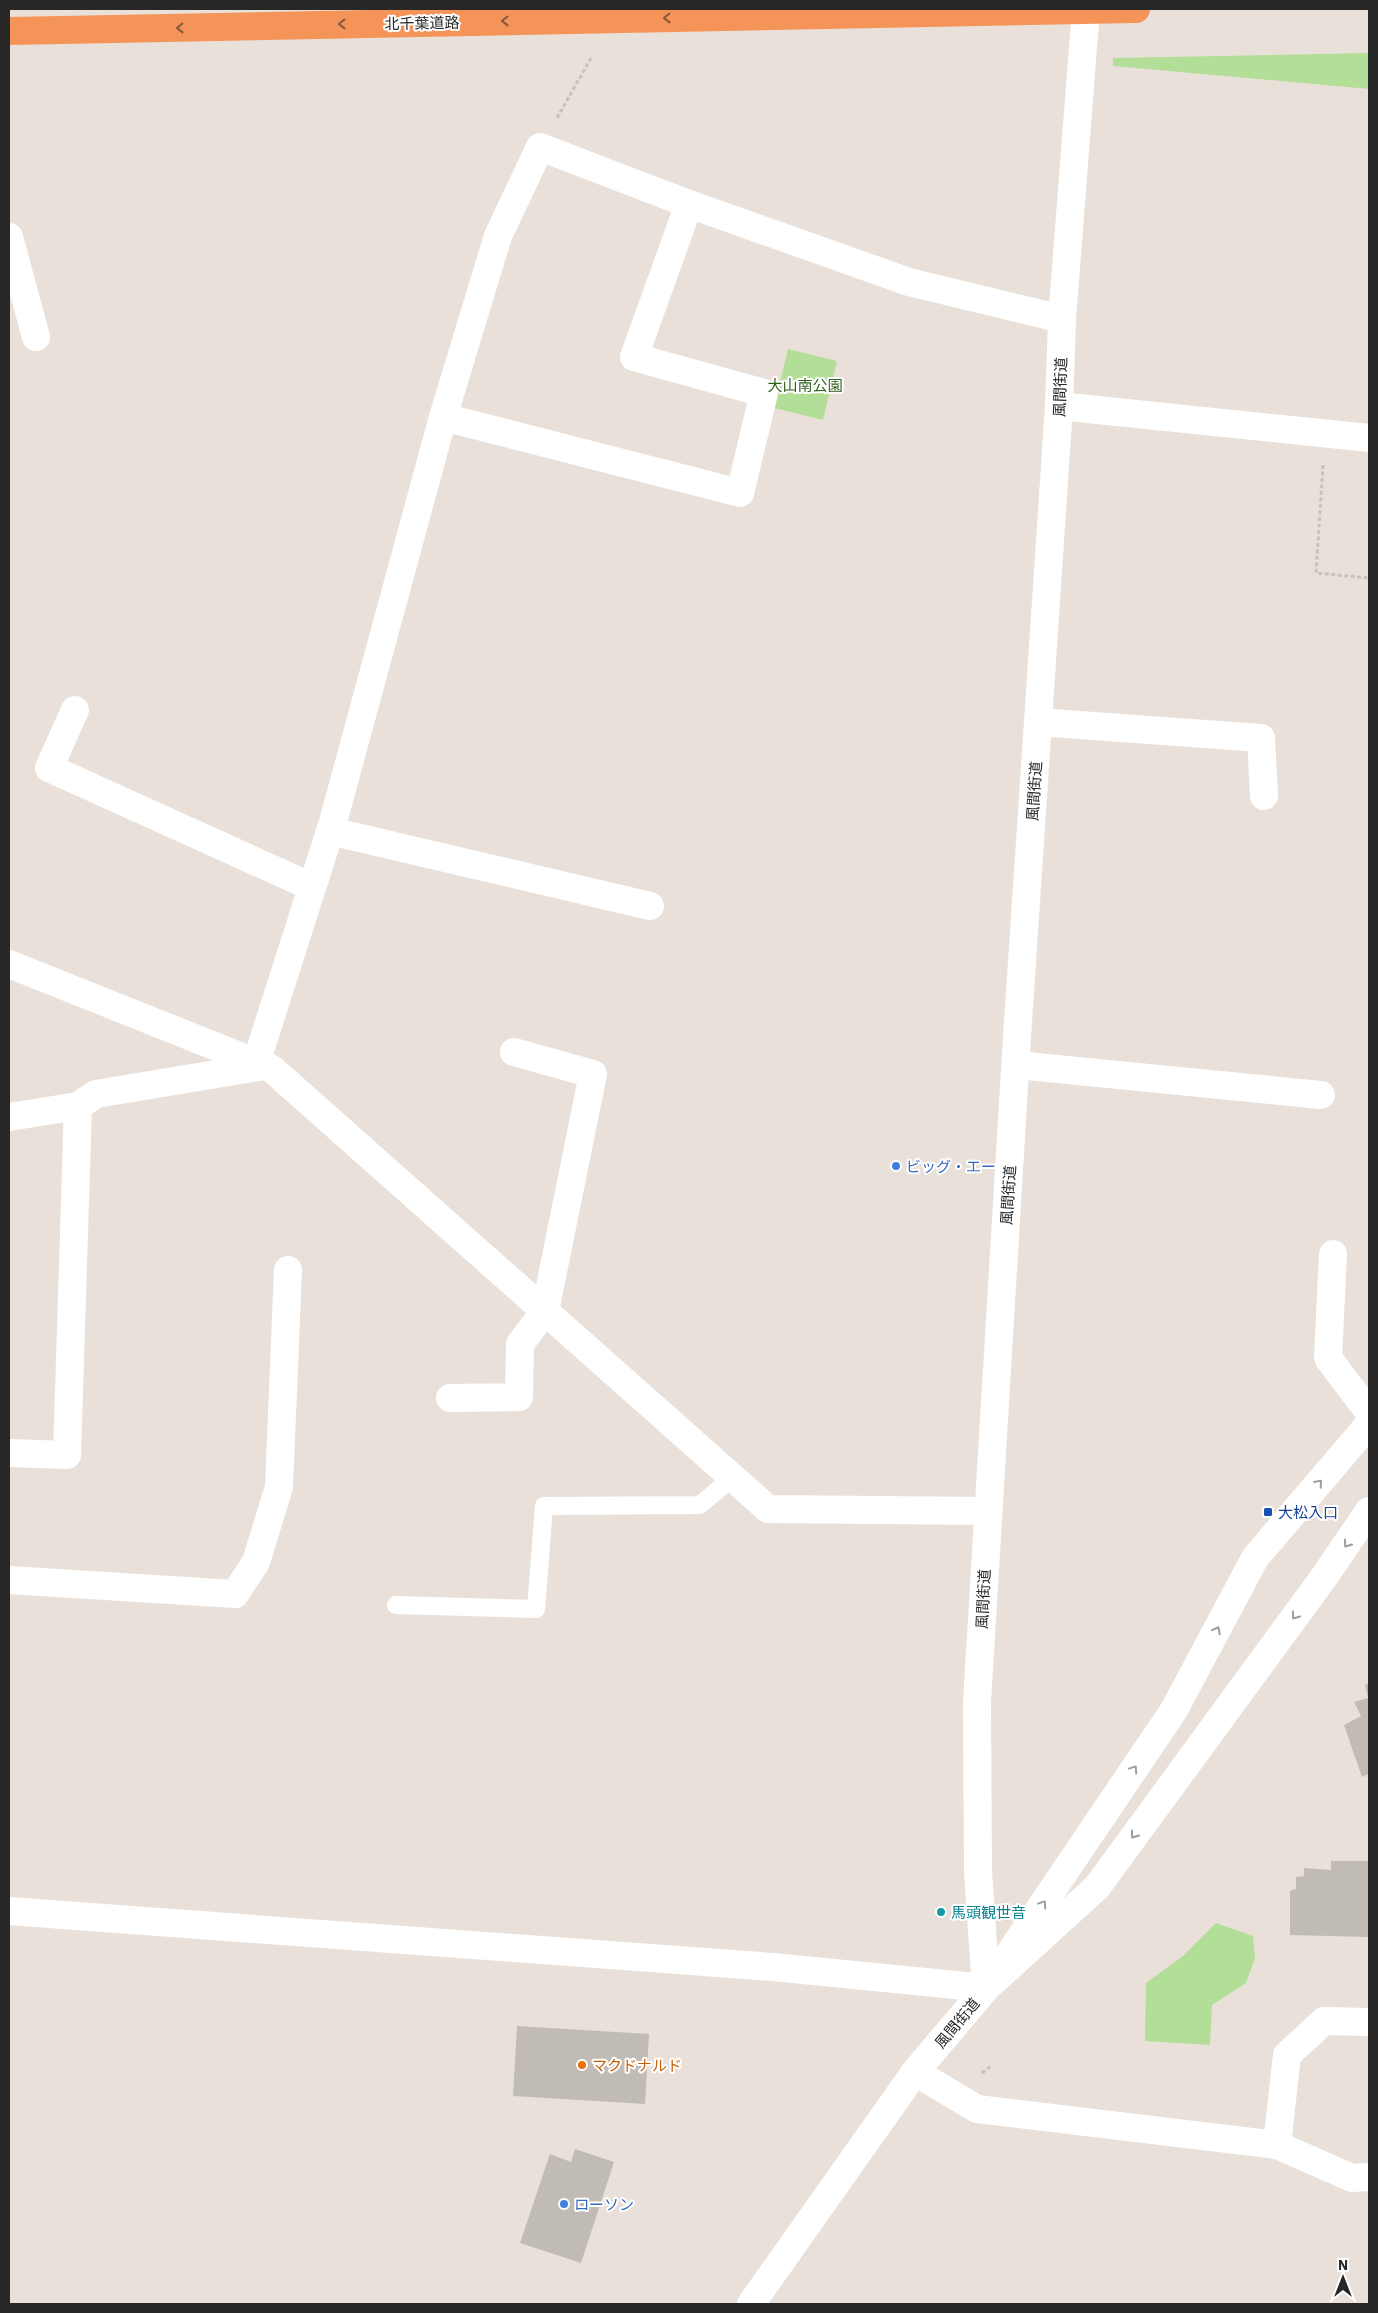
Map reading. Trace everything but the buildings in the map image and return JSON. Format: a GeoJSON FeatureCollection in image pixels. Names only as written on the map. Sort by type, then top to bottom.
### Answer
{"type":"FeatureCollection","features":[{"type":"Feature","properties":{"kind":"highway","name":"北千葉道路"},"geometry":{"type":"LineString","coordinates":[[9,31],[1136,9]]}},
{"type":"Feature","properties":{"kind":"street","name":"風間街道"},"geometry":{"type":"LineString","coordinates":[[751,2304],[915,2072],[986,1988],[978,1871],[977,1702],[1016,1065],[1060,406],[1062,319],[1086,9]]}},
{"type":"Feature","properties":{"kind":"street"},"geometry":{"type":"LineString","coordinates":[[260,1064],[330,832],[443,417],[498,236],[540,147],[689,204],[909,282],[1062,319]]}},
{"type":"Feature","properties":{"kind":"street"},"geometry":{"type":"LineString","coordinates":[[443,417],[740,492],[764,393],[634,357],[689,204]]}},
{"type":"Feature","properties":{"kind":"street"},"geometry":{"type":"LineString","coordinates":[[9,237],[36,337]]}},
{"type":"Feature","properties":{"kind":"street"},"geometry":{"type":"LineString","coordinates":[[1060,406],[1326,432],[1369,438]]}},
{"type":"Feature","properties":{"kind":"street"},"geometry":{"type":"LineString","coordinates":[[75,710],[48,768],[312,887]]}},
{"type":"Feature","properties":{"kind":"street"},"geometry":{"type":"LineString","coordinates":[[1038,722],[1261,738],[1264,796]]}},
{"type":"Feature","properties":{"kind":"street"},"geometry":{"type":"LineString","coordinates":[[330,832],[650,906]]}},
{"type":"Feature","properties":{"kind":"street"},"geometry":{"type":"LineString","coordinates":[[9,964],[272,1069],[768,1509],[988,1511]]}},
{"type":"Feature","properties":{"kind":"street"},"geometry":{"type":"LineString","coordinates":[[450,1398],[519,1397],[520,1344],[545,1311],[592,1074],[514,1052]]}},
{"type":"Feature","properties":{"kind":"street"},"geometry":{"type":"LineString","coordinates":[[9,1117],[78,1106],[96,1094],[260,1064]]}},
{"type":"Feature","properties":{"kind":"street"},"geometry":{"type":"LineString","coordinates":[[1016,1065],[1321,1096]]}},
{"type":"Feature","properties":{"kind":"street"},"geometry":{"type":"LineString","coordinates":[[9,1453],[67,1454],[78,1106]]}},
{"type":"Feature","properties":{"kind":"street"},"geometry":{"type":"LineString","coordinates":[[1333,1254],[1328,1358],[1369,1412]]}},
{"type":"Feature","properties":{"kind":"street"},"geometry":{"type":"LineString","coordinates":[[9,1580],[235,1594],[256,1562],[279,1487],[288,1270]]}},
{"type":"Feature","properties":{"kind":"street"},"geometry":{"type":"LineString","coordinates":[[986,1988],[1174,1710],[1255,1558],[1369,1424]]}},
{"type":"Feature","properties":{"kind":"street"},"geometry":{"type":"LineString","coordinates":[[9,1911],[773,1967],[986,1988],[1097,1887],[1324,1577],[1369,1511]]}},
{"type":"Feature","properties":{"kind":"street"},"geometry":{"type":"LineString","coordinates":[[1277,2145],[1286,2055],[1324,2021],[1369,2022]]}},
{"type":"Feature","properties":{"kind":"street"},"geometry":{"type":"LineString","coordinates":[[915,2072],[977,2109],[1277,2145],[1352,2178],[1369,2177]]}},
{"type":"Feature","properties":{"kind":"lane"},"geometry":{"type":"LineString","coordinates":[[396,1605],[536,1609],[544,1506],[700,1504],[733,1477]]}},
{"type":"Feature","properties":{"kind":"path"},"geometry":{"type":"LineString","coordinates":[[540,147],[591,58]]}},
{"type":"Feature","properties":{"kind":"path"},"geometry":{"type":"LineString","coordinates":[[1326,432],[1316,573],[1369,578]]}},
{"type":"Feature","properties":{"kind":"green space"},"geometry":{"type":"Polygon","coordinates":[[[1369,53],[1369,89],[1113,66],[1113,58],[1369,53]]]}},
{"type":"Feature","properties":{"kind":"green space","name":"大山南公園"},"geometry":{"type":"Polygon","coordinates":[[[788,349],[837,361],[823,420],[774,408],[788,349]]]}},
{"type":"Feature","properties":{"kind":"green space"},"geometry":{"type":"Polygon","coordinates":[[[1216,1923],[1253,1936],[1255,1958],[1246,1983],[1212,2005],[1210,2045],[1145,2041],[1146,1983],[1183,1956],[1216,1923]]]}},
{"type":"Feature","properties":{"kind":"place","name":"ビッグ・エー"},"geometry":{"type":"Point","coordinates":[896,1166]}},
{"type":"Feature","properties":{"kind":"place","name":"大松入口"},"geometry":{"type":"Point","coordinates":[1268,1512]}},
{"type":"Feature","properties":{"kind":"place","name":"馬頭観世音"},"geometry":{"type":"Point","coordinates":[941,1912]}},
{"type":"Feature","properties":{"kind":"place","name":"マクドナルド"},"geometry":{"type":"Point","coordinates":[582,2065]}},
{"type":"Feature","properties":{"kind":"place","name":"ローソン"},"geometry":{"type":"Point","coordinates":[564,2204]}}]}
